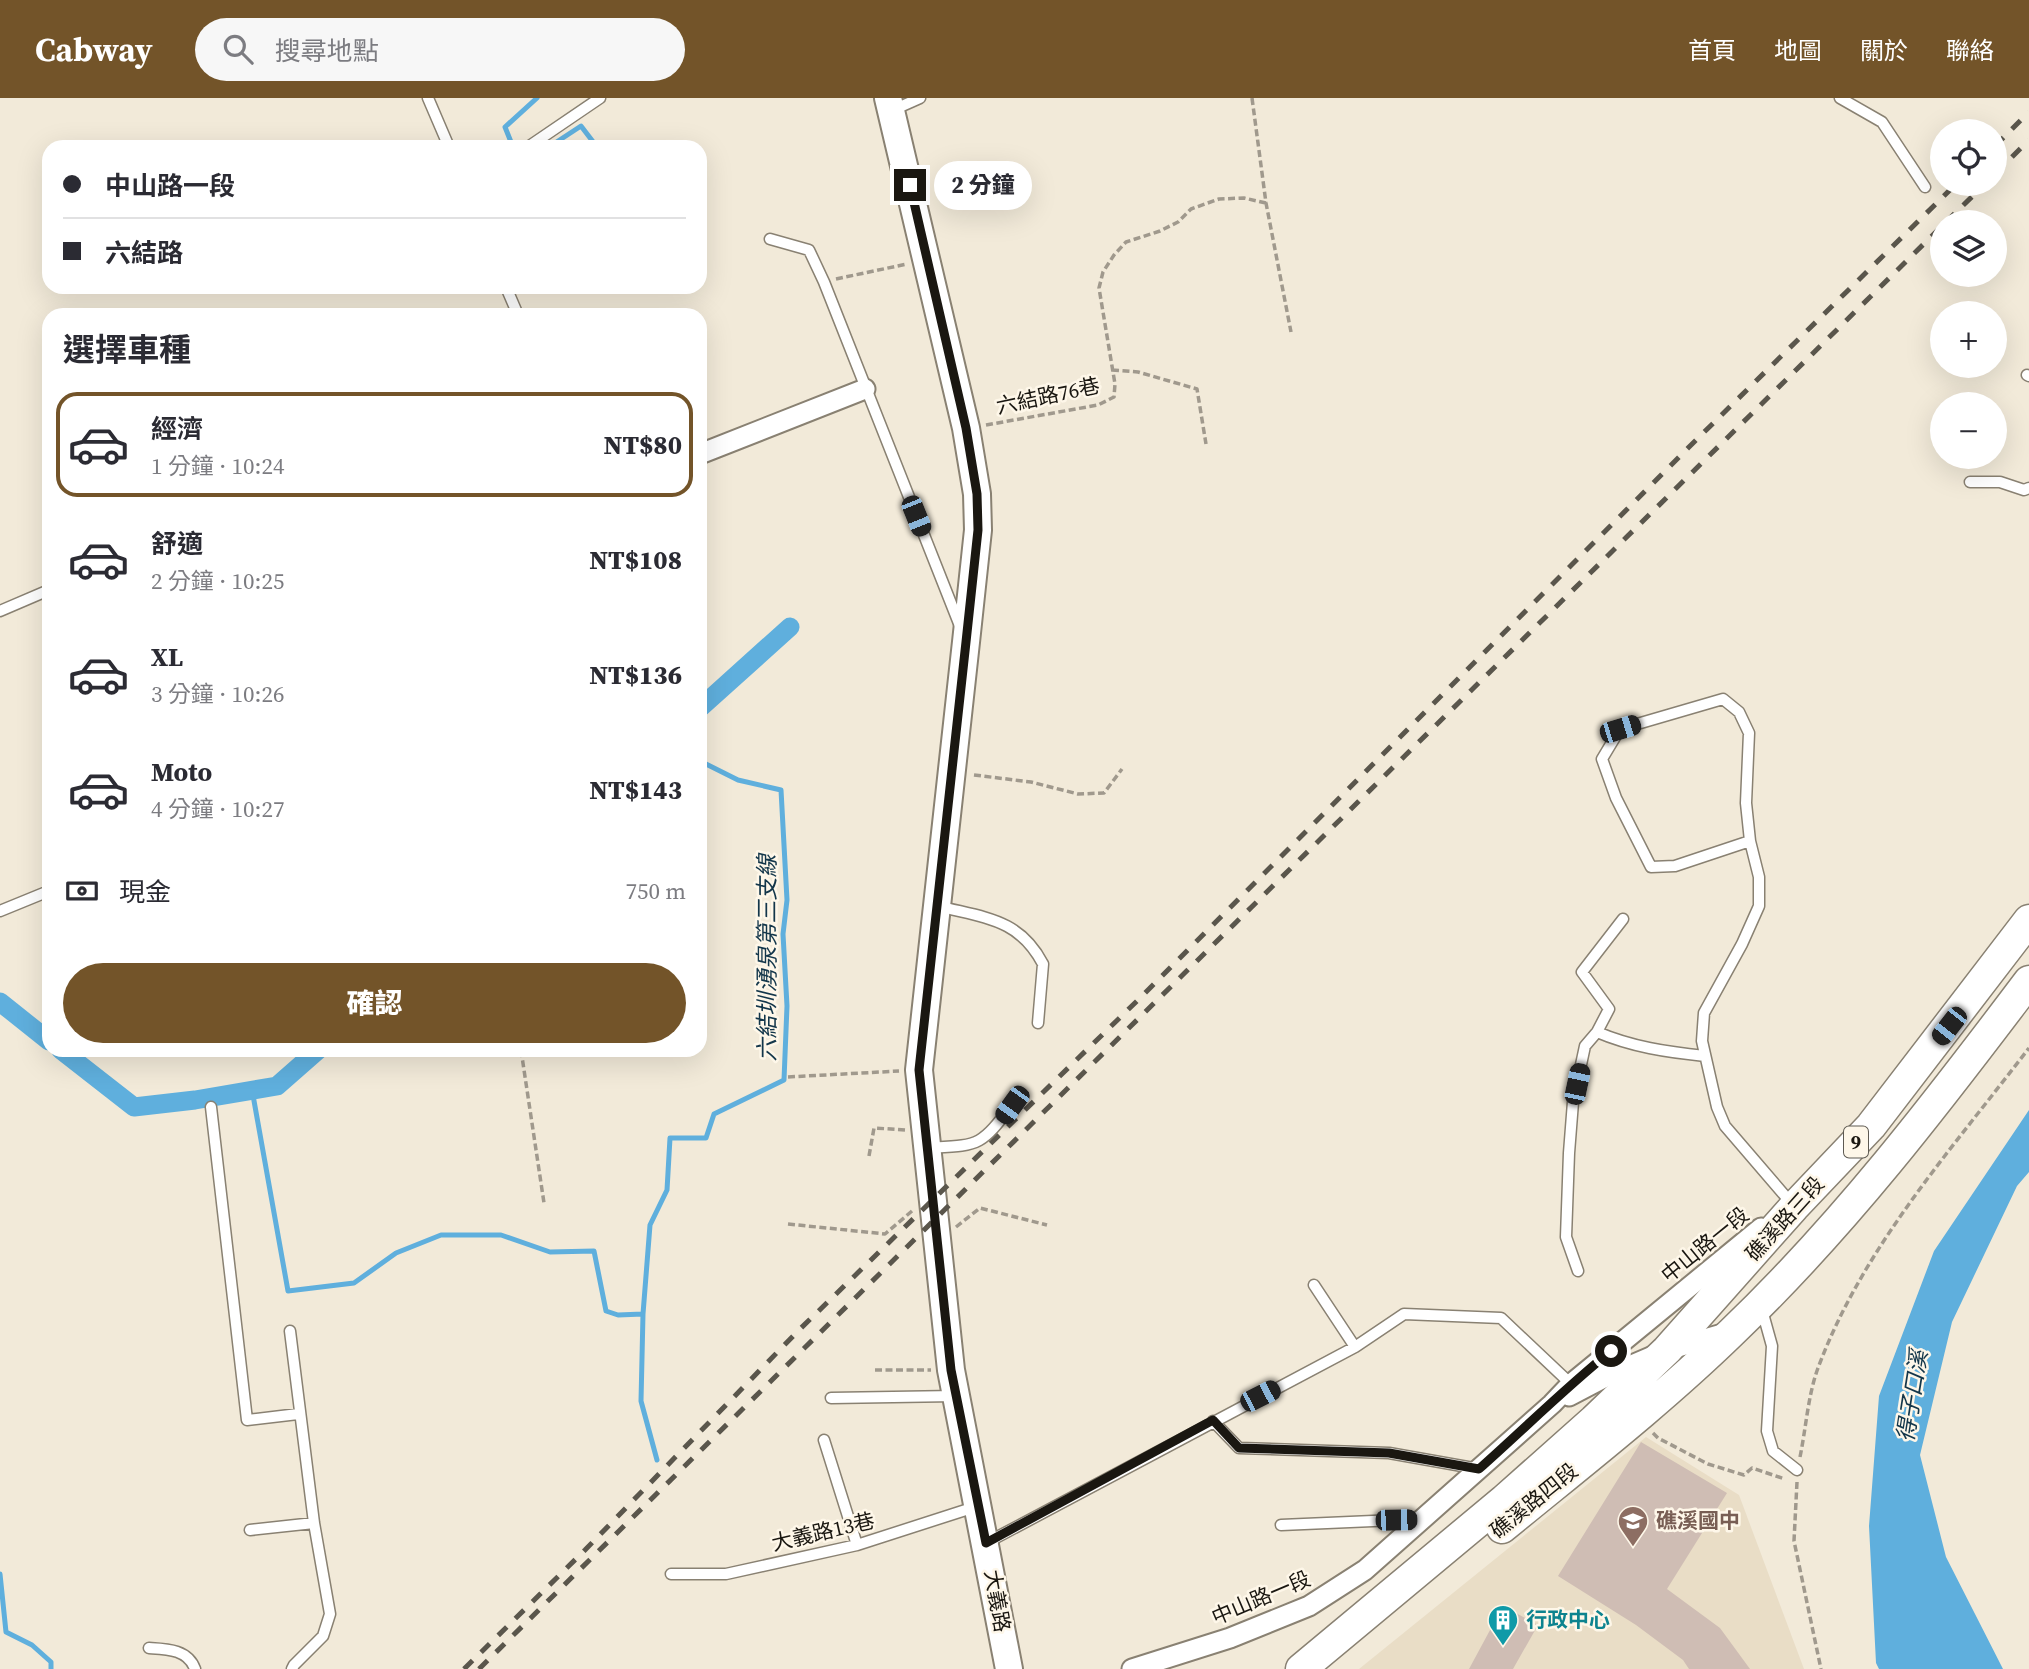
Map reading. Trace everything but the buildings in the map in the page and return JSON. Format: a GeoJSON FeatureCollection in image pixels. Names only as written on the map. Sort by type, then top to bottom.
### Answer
{"type":"FeatureCollection","features":[{"type":"Feature","properties":{"kind":"main road","name":"礁溪路三段"},"geometry":{"type":"LineString","coordinates":[[1667,1350],[1794,1207],[1871,1126],[2029,920]]}},
{"type":"Feature","properties":{"kind":"main road","name":"礁溪路三段"},"geometry":{"type":"LineString","coordinates":[[1734,1331],[1805,1258],[1937,1103],[2029,981]]}},
{"type":"Feature","properties":{"kind":"main road","name":"礁溪路四段"},"geometry":{"type":"LineString","coordinates":[[1333,1669],[1399,1611],[1692,1370],[1734,1331]]}},
{"type":"Feature","properties":{"kind":"main road","name":"礁溪路四段"},"geometry":{"type":"LineString","coordinates":[[1301,1669],[1504,1500],[1667,1350]]}},
{"type":"Feature","properties":{"kind":"street","name":"大義路"},"geometry":{"type":"LineString","coordinates":[[890,104],[966,428],[977,494],[978,530],[919,1070],[951,1370],[1009,1669]]}},
{"type":"Feature","properties":{"kind":"street"},"geometry":{"type":"LineString","coordinates":[[707,451],[866,389]]}},
{"type":"Feature","properties":{"kind":"street","name":"中山路一段"},"geometry":{"type":"LineString","coordinates":[[1132,1669],[1230,1638],[1309,1606],[1365,1570],[1552,1404],[1761,1228],[1794,1207]]}},
{"type":"Feature","properties":{"kind":"street","name":"中山路一段"},"geometry":{"type":"LineString","coordinates":[[1575,1387],[1667,1350],[1734,1331]]}},
{"type":"Feature","properties":{"kind":"lane"},"geometry":{"type":"LineString","coordinates":[[428,98],[446,140]]}},
{"type":"Feature","properties":{"kind":"lane"},"geometry":{"type":"LineString","coordinates":[[538,140],[600,98]]}},
{"type":"Feature","properties":{"kind":"lane"},"geometry":{"type":"LineString","coordinates":[[890,104],[920,98]]}},
{"type":"Feature","properties":{"kind":"lane"},"geometry":{"type":"LineString","coordinates":[[1840,98],[1882,122],[1925,187]]}},
{"type":"Feature","properties":{"kind":"lane"},"geometry":{"type":"LineString","coordinates":[[770,239],[809,250],[966,642]]}},
{"type":"Feature","properties":{"kind":"lane"},"geometry":{"type":"LineString","coordinates":[[1970,482],[2000,481],[2024,490],[2029,488]]}},
{"type":"Feature","properties":{"kind":"lane"},"geometry":{"type":"LineString","coordinates":[[0,611],[42,593]]}},
{"type":"Feature","properties":{"kind":"lane"},"geometry":{"type":"LineString","coordinates":[[1750,841],[1675,866],[1651,867],[1616,798],[1602,759],[1620,729],[1723,699],[1739,712],[1749,733],[1746,803],[1750,841],[1759,877],[1759,906],[1742,944],[1704,1013],[1702,1041],[1717,1107],[1726,1126],[1794,1207]]}},
{"type":"Feature","properties":{"kind":"lane"},"geometry":{"type":"LineString","coordinates":[[0,911],[42,894]]}},
{"type":"Feature","properties":{"kind":"lane"},"geometry":{"type":"LineString","coordinates":[[937,906],[1000,922],[1023,936],[1043,964],[1038,1023]]}},
{"type":"Feature","properties":{"kind":"lane"},"geometry":{"type":"LineString","coordinates":[[1578,1271],[1566,1237],[1573,1102],[1585,1046],[1597,1032],[1609,1009],[1582,972],[1623,919]]}},
{"type":"Feature","properties":{"kind":"lane"},"geometry":{"type":"LineString","coordinates":[[1597,1032],[1618,1041],[1660,1051],[1705,1056]]}},
{"type":"Feature","properties":{"kind":"lane"},"geometry":{"type":"LineString","coordinates":[[926,1139],[970,1146],[989,1135],[1012,1105]]}},
{"type":"Feature","properties":{"kind":"lane"},"geometry":{"type":"LineString","coordinates":[[211,1107],[247,1420],[298,1414]]}},
{"type":"Feature","properties":{"kind":"lane"},"geometry":{"type":"LineString","coordinates":[[1314,1285],[1355,1347]]}},
{"type":"Feature","properties":{"kind":"lane"},"geometry":{"type":"LineString","coordinates":[[1760,1304],[1772,1346],[1767,1431],[1773,1451],[1797,1470]]}},
{"type":"Feature","properties":{"kind":"lane"},"geometry":{"type":"LineString","coordinates":[[986,1543],[1213,1420],[1355,1347],[1404,1314],[1501,1318],[1575,1387]]}},
{"type":"Feature","properties":{"kind":"lane"},"geometry":{"type":"LineString","coordinates":[[290,1331],[313,1523],[330,1614],[323,1636],[292,1669]]}},
{"type":"Feature","properties":{"kind":"lane"},"geometry":{"type":"LineString","coordinates":[[831,1398],[956,1396]]}},
{"type":"Feature","properties":{"kind":"lane"},"geometry":{"type":"LineString","coordinates":[[1213,1420],[1239,1448],[1389,1453],[1479,1469]]}},
{"type":"Feature","properties":{"kind":"lane"},"geometry":{"type":"LineString","coordinates":[[824,1440],[858,1545]]}},
{"type":"Feature","properties":{"kind":"lane","name":"大義路13巷"},"geometry":{"type":"LineString","coordinates":[[671,1574],[726,1574],[858,1545],[979,1506]]}},
{"type":"Feature","properties":{"kind":"lane"},"geometry":{"type":"LineString","coordinates":[[1281,1525],[1423,1519]]}},
{"type":"Feature","properties":{"kind":"lane"},"geometry":{"type":"LineString","coordinates":[[250,1530],[313,1523]]}},
{"type":"Feature","properties":{"kind":"lane"},"geometry":{"type":"LineString","coordinates":[[149,1648],[178,1651],[193,1663],[195,1669]]}},
{"type":"Feature","properties":{"kind":"path"},"geometry":{"type":"LineString","coordinates":[[1252,98],[1266,203],[1291,332]]}},
{"type":"Feature","properties":{"kind":"path","name":"六結路76巷"},"geometry":{"type":"LineString","coordinates":[[966,428],[1098,405],[1114,397],[1099,288],[1103,272],[1114,255],[1126,242],[1178,222],[1191,209],[1219,200],[1244,198],[1266,203]]}},
{"type":"Feature","properties":{"kind":"path"},"geometry":{"type":"LineString","coordinates":[[824,282],[927,260]]}},
{"type":"Feature","properties":{"kind":"path"},"geometry":{"type":"LineString","coordinates":[[1112,370],[1138,372],[1197,389],[1206,444]]}},
{"type":"Feature","properties":{"kind":"path"},"geometry":{"type":"LineString","coordinates":[[952,773],[1031,782],[1078,794],[1104,793],[1122,769]]}},
{"type":"Feature","properties":{"kind":"path"},"geometry":{"type":"LineString","coordinates":[[1821,1669],[1794,1541],[1797,1470],[1816,1371],[1844,1306],[1898,1218],[2029,1048]]}},
{"type":"Feature","properties":{"kind":"path"},"geometry":{"type":"LineString","coordinates":[[521,1057],[544,1203]]}},
{"type":"Feature","properties":{"kind":"path"},"geometry":{"type":"LineString","coordinates":[[788,1077],[919,1070]]}},
{"type":"Feature","properties":{"kind":"path"},"geometry":{"type":"LineString","coordinates":[[869,1156],[874,1128],[926,1139]]}},
{"type":"Feature","properties":{"kind":"path"},"geometry":{"type":"LineString","coordinates":[[788,1224],[886,1234],[932,1197]]}},
{"type":"Feature","properties":{"kind":"path"},"geometry":{"type":"LineString","coordinates":[[937,1242],[980,1208],[1047,1225]]}},
{"type":"Feature","properties":{"kind":"path"},"geometry":{"type":"LineString","coordinates":[[875,1370],[951,1370]]}},
{"type":"Feature","properties":{"kind":"path"},"geometry":{"type":"LineString","coordinates":[[1638,1415],[1658,1438],[1708,1464],[1744,1475],[1752,1468],[1797,1483]]}},
{"type":"Feature","properties":{"kind":"shaded area","name":"礁溪國中"},"geometry":{"type":"Polygon","coordinates":[[[1646,1437],[1739,1495],[1804,1669],[1359,1669],[1646,1437]]]}},
{"type":"Feature","properties":{"kind":"water","name":"得子口溪"},"geometry":{"type":"Polygon","coordinates":[[[2029,1110],[2029,1172],[2017,1186],[1952,1322],[1920,1455],[1946,1557],[2003,1669],[1879,1669],[1876,1663],[1869,1526],[1879,1396],[1934,1251],[2029,1110]]]}},
{"type":"Feature","properties":{"kind":"waterway"},"geometry":{"type":"LineString","coordinates":[[510,140],[505,127],[537,98]]}},
{"type":"Feature","properties":{"kind":"waterway"},"geometry":{"type":"LineString","coordinates":[[560,140],[581,126],[592,140]]}},
{"type":"Feature","properties":{"kind":"waterway"},"geometry":{"type":"LineString","coordinates":[[707,702],[790,627]]}},
{"type":"Feature","properties":{"kind":"waterway","name":"六結圳湧泉第三支線"},"geometry":{"type":"LineString","coordinates":[[657,1460],[641,1401],[643,1314],[650,1225],[667,1190],[670,1138],[706,1138],[714,1114],[784,1080],[787,1006],[783,934],[787,900],[781,790],[738,780],[707,764]]}},
{"type":"Feature","properties":{"kind":"waterway"},"geometry":{"type":"LineString","coordinates":[[0,1002],[42,1035]]}},
{"type":"Feature","properties":{"kind":"waterway"},"geometry":{"type":"LineString","coordinates":[[70,1057],[134,1107],[277,1086],[310,1057]]}},
{"type":"Feature","properties":{"kind":"waterway"},"geometry":{"type":"LineString","coordinates":[[251,1084],[288,1291],[354,1283],[396,1253],[441,1235],[501,1235],[550,1252],[594,1251],[606,1311],[618,1315],[643,1314]]}},
{"type":"Feature","properties":{"kind":"waterway"},"geometry":{"type":"LineString","coordinates":[[0,1574],[6,1632],[32,1645],[51,1662],[51,1669]]}},
{"type":"Feature","properties":{"kind":"railway"},"geometry":{"type":"LineString","coordinates":[[2007,134],[2029,112]]}},
{"type":"Feature","properties":{"kind":"railway"},"geometry":{"type":"LineString","coordinates":[[2007,162],[2029,140]]}},
{"type":"Feature","properties":{"kind":"railway"},"geometry":{"type":"LineString","coordinates":[[464,1669],[585,1550],[798,1331],[1139,999],[1688,448],[1944,196]]}},
{"type":"Feature","properties":{"kind":"railway"},"geometry":{"type":"LineString","coordinates":[[1958,210],[1973,196]]}},
{"type":"Feature","properties":{"kind":"railway"},"geometry":{"type":"LineString","coordinates":[[479,1669],[1930,238]]}},
{"type":"Feature","properties":{"kind":"place","name":"礁溪國中"},"geometry":{"type":"Point","coordinates":[1633,1548]}},
{"type":"Feature","properties":{"kind":"place","name":"行政中心"},"geometry":{"type":"Point","coordinates":[1503,1647]}},
{"type":"Feature","properties":{"kind":"route"},"geometry":{"type":"LineString","coordinates":[[910,185],[966,428],[977,494],[978,530],[919,1070],[951,1370],[986,1543],[1213,1420],[1239,1448],[1389,1453],[1479,1469],[1611,1351]]}}]}
